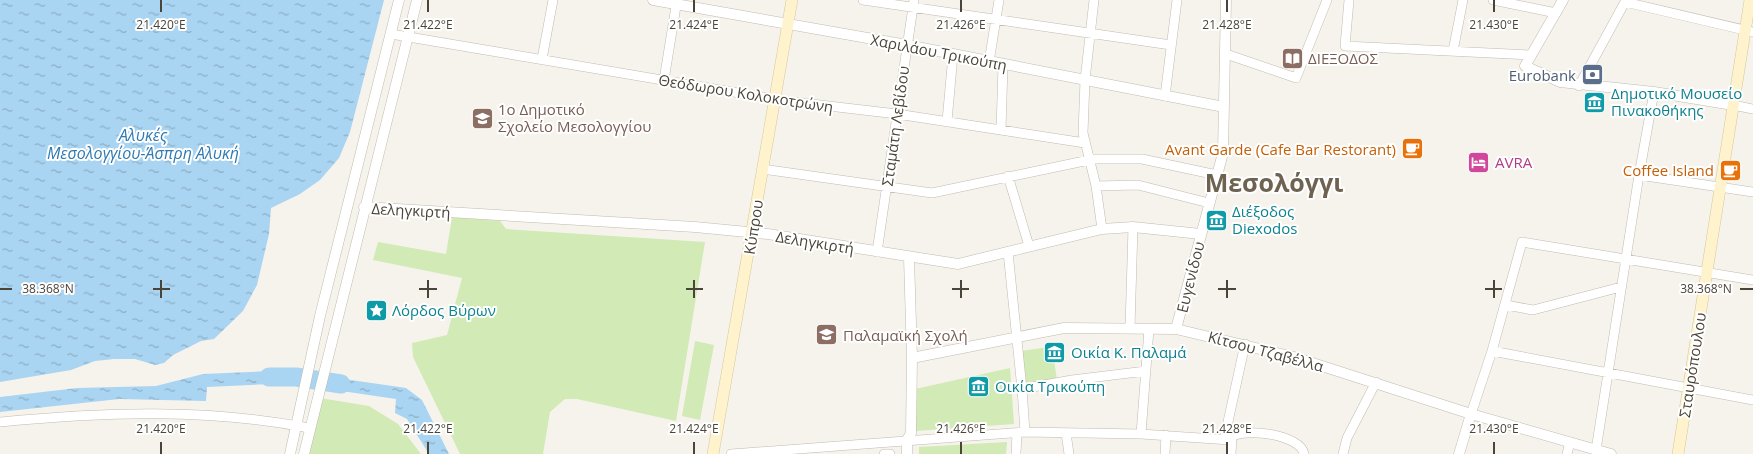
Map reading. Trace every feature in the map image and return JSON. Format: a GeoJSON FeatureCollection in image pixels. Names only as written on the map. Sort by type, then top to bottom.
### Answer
{"type":"FeatureCollection","features":[{"type":"Feature","properties":{"kind":"main road","name":"Κύπρου"},"geometry":{"type":"LineString","coordinates":[[713,454],[792,0]]}},
{"type":"Feature","properties":{"kind":"main road","name":"Σταυρόπουλου"},"geometry":{"type":"LineString","coordinates":[[1678,454],[1705,272],[1733,105],[1749,31],[1750,0]]}},
{"type":"Feature","properties":{"kind":"street"},"geometry":{"type":"LineString","coordinates":[[290,454],[308,367],[399,0]]}},
{"type":"Feature","properties":{"kind":"street"},"geometry":{"type":"LineString","coordinates":[[304,454],[323,371],[417,0]]}},
{"type":"Feature","properties":{"kind":"street"},"geometry":{"type":"LineString","coordinates":[[542,59],[553,0]]}},
{"type":"Feature","properties":{"kind":"street","name":"Χαριλάου Τρικούπη"},"geometry":{"type":"LineString","coordinates":[[653,0],[676,2],[907,45],[1224,107]]}},
{"type":"Feature","properties":{"kind":"street"},"geometry":{"type":"LineString","coordinates":[[863,0],[913,4],[996,20],[1172,45]]}},
{"type":"Feature","properties":{"kind":"street"},"geometry":{"type":"LineString","coordinates":[[989,62],[999,0]]}},
{"type":"Feature","properties":{"kind":"street"},"geometry":{"type":"LineString","coordinates":[[1094,0],[1085,80],[1085,143],[1096,186],[1102,229]]}},
{"type":"Feature","properties":{"kind":"street"},"geometry":{"type":"LineString","coordinates":[[1165,96],[1177,0]]}},
{"type":"Feature","properties":{"kind":"street","name":"Ευγενίδου"},"geometry":{"type":"LineString","coordinates":[[1176,329],[1224,146],[1226,0]]}},
{"type":"Feature","properties":{"kind":"street"},"geometry":{"type":"LineString","coordinates":[[1226,54],[1296,78],[1327,0]]}},
{"type":"Feature","properties":{"kind":"street"},"geometry":{"type":"LineString","coordinates":[[1349,0],[1345,46],[1531,55]]}},
{"type":"Feature","properties":{"kind":"street"},"geometry":{"type":"LineString","coordinates":[[1453,51],[1463,0]]}},
{"type":"Feature","properties":{"kind":"street"},"geometry":{"type":"LineString","coordinates":[[1493,0],[1556,13]]}},
{"type":"Feature","properties":{"kind":"street"},"geometry":{"type":"LineString","coordinates":[[1563,0],[1525,66],[1560,82],[1579,86],[1654,92],[1753,109]]}},
{"type":"Feature","properties":{"kind":"street"},"geometry":{"type":"LineString","coordinates":[[1579,86],[1625,1],[1749,31]]}},
{"type":"Feature","properties":{"kind":"street"},"geometry":{"type":"LineString","coordinates":[[664,80],[676,2]]}},
{"type":"Feature","properties":{"kind":"street","name":"Σταμάτη Λεβίδου"},"geometry":{"type":"LineString","coordinates":[[877,252],[913,4]]}},
{"type":"Feature","properties":{"kind":"street","name":"Θεόδωρου Κολοκοτρώνη"},"geometry":{"type":"LineString","coordinates":[[390,34],[774,99],[896,114],[1085,143]]}},
{"type":"Feature","properties":{"kind":"street"},"geometry":{"type":"LineString","coordinates":[[947,122],[953,55]]}},
{"type":"Feature","properties":{"kind":"street"},"geometry":{"type":"LineString","coordinates":[[1000,130],[1002,65]]}},
{"type":"Feature","properties":{"kind":"street"},"geometry":{"type":"LineString","coordinates":[[1596,450],[1639,175],[1654,92]]}},
{"type":"Feature","properties":{"kind":"street"},"geometry":{"type":"LineString","coordinates":[[762,169],[932,193],[1089,159],[1142,159],[1217,175]]}},
{"type":"Feature","properties":{"kind":"street"},"geometry":{"type":"LineString","coordinates":[[1639,175],[1753,192]]}},
{"type":"Feature","properties":{"kind":"street"},"geometry":{"type":"LineString","coordinates":[[1008,176],[1029,246]]}},
{"type":"Feature","properties":{"kind":"street"},"geometry":{"type":"LineString","coordinates":[[1096,186],[1133,184],[1209,203]]}},
{"type":"Feature","properties":{"kind":"street","name":"Δεληγκιρτή"},"geometry":{"type":"LineString","coordinates":[[364,207],[695,227],[778,235],[909,258],[963,264],[1102,229],[1133,227],[1200,234]]}},
{"type":"Feature","properties":{"kind":"street"},"geometry":{"type":"LineString","coordinates":[[1130,328],[1133,227]]}},
{"type":"Feature","properties":{"kind":"street"},"geometry":{"type":"LineString","coordinates":[[1459,454],[1506,305],[1522,242],[1753,280]]}},
{"type":"Feature","properties":{"kind":"street"},"geometry":{"type":"LineString","coordinates":[[1008,252],[1022,389],[1021,433],[1016,454]]}},
{"type":"Feature","properties":{"kind":"street"},"geometry":{"type":"LineString","coordinates":[[909,258],[912,358],[911,438],[914,454]]}},
{"type":"Feature","properties":{"kind":"street"},"geometry":{"type":"LineString","coordinates":[[1506,305],[1533,310],[1621,287]]}},
{"type":"Feature","properties":{"kind":"street","name":"Κίτσου Τζαβέλλα"},"geometry":{"type":"LineString","coordinates":[[912,358],[1018,336],[1070,328],[1176,329],[1245,344],[1376,382],[1472,414],[1610,454]]}},
{"type":"Feature","properties":{"kind":"street"},"geometry":{"type":"LineString","coordinates":[[1141,434],[1149,329]]}},
{"type":"Feature","properties":{"kind":"street"},"geometry":{"type":"LineString","coordinates":[[1231,454],[1227,440],[1245,344]]}},
{"type":"Feature","properties":{"kind":"street"},"geometry":{"type":"LineString","coordinates":[[1492,351],[1753,400]]}},
{"type":"Feature","properties":{"kind":"street"},"geometry":{"type":"LineString","coordinates":[[1022,389],[1072,380],[1146,371]]}},
{"type":"Feature","properties":{"kind":"street"},"geometry":{"type":"LineString","coordinates":[[1344,454],[1351,430],[1376,382]]}},
{"type":"Feature","properties":{"kind":"street"},"geometry":{"type":"LineString","coordinates":[[0,422],[75,416],[160,414],[225,416],[309,428]]}},
{"type":"Feature","properties":{"kind":"street"},"geometry":{"type":"LineString","coordinates":[[731,454],[911,438],[1021,433],[1141,434],[1227,440],[1244,432],[1276,436],[1297,442],[1304,454]]}},
{"type":"Feature","properties":{"kind":"street"},"geometry":{"type":"LineString","coordinates":[[1066,433],[1069,454]]}},
{"type":"Feature","properties":{"kind":"street"},"geometry":{"type":"LineString","coordinates":[[1165,454],[1166,435]]}},
{"type":"Feature","properties":{"kind":"street"},"geometry":{"type":"LineString","coordinates":[[907,454],[911,438]]}},
{"type":"Feature","properties":{"kind":"street"},"geometry":{"type":"LineString","coordinates":[[1567,454],[1570,442]]}},
{"type":"Feature","properties":{"kind":"street"},"geometry":{"type":"LineString","coordinates":[[884,454],[890,454]]}},
{"type":"Feature","properties":{"kind":"green space"},"geometry":{"type":"Polygon","coordinates":[[[452,217],[500,221],[506,229],[705,242],[676,421],[577,399],[565,399],[550,412],[543,454],[460,454],[413,357],[412,343],[447,335],[462,278],[373,260],[378,242],[446,254],[452,217]]]}},
{"type":"Feature","properties":{"kind":"green space"},"geometry":{"type":"Polygon","coordinates":[[[695,341],[714,345],[700,420],[682,416],[695,341]]]}},
{"type":"Feature","properties":{"kind":"green space"},"geometry":{"type":"Polygon","coordinates":[[[1056,346],[1059,359],[1054,360],[1057,380],[1024,384],[1021,351],[1056,346]]]}},
{"type":"Feature","properties":{"kind":"green space"},"geometry":{"type":"Polygon","coordinates":[[[1010,368],[1014,424],[915,431],[915,389],[1010,368]]]}},
{"type":"Feature","properties":{"kind":"green space"},"geometry":{"type":"Polygon","coordinates":[[[320,398],[369,406],[398,424],[421,454],[308,454],[320,398]]]}},
{"type":"Feature","properties":{"kind":"green space"},"geometry":{"type":"Polygon","coordinates":[[[1007,442],[1006,454],[919,454],[919,447],[1007,442]]]}},
{"type":"Feature","properties":{"kind":"water","name":"Αλυκές Μεσολογγίου-Άσπρη Αλυκή"},"geometry":{"type":"Polygon","coordinates":[[[0,0],[384,0],[350,132],[339,158],[320,180],[300,194],[271,208],[269,234],[257,285],[243,311],[214,339],[201,341],[173,355],[164,363],[155,365],[135,359],[95,361],[71,370],[0,382],[0,0]]]}},
{"type":"Feature","properties":{"kind":"water"},"geometry":{"type":"Polygon","coordinates":[[[295,370],[292,383],[207,387],[206,401],[119,399],[0,412],[0,397],[77,388],[156,386],[203,374],[295,370]]]}},
{"type":"Feature","properties":{"kind":"water"},"geometry":{"type":"Polygon","coordinates":[[[330,377],[406,388],[422,400],[449,454],[429,454],[407,419],[395,413],[396,399],[328,389],[324,385],[326,379],[330,377]]]}},
{"type":"Feature","properties":{"kind":"waterway"},"geometry":{"type":"LineString","coordinates":[[269,377],[296,377],[341,384]]}},
{"type":"Feature","properties":{"kind":"place","name":"ΔΙΕΞΟΔΟΣ"},"geometry":{"type":"Point","coordinates":[1292,58]}},
{"type":"Feature","properties":{"kind":"place","name":"Eurobank"},"geometry":{"type":"Point","coordinates":[1592,75]}},
{"type":"Feature","properties":{"kind":"place","name":"Δημοτικό Μουσείο Πινακοθήκης"},"geometry":{"type":"Point","coordinates":[1595,102]}},
{"type":"Feature","properties":{"kind":"place","name":"1ο Δημοτικό Σχολείο Μεσολογγίου"},"geometry":{"type":"Point","coordinates":[482,118]}},
{"type":"Feature","properties":{"kind":"place","name":"Avant Garde (Cafe Bar Restorant)"},"geometry":{"type":"Point","coordinates":[1412,149]}},
{"type":"Feature","properties":{"kind":"place","name":"AVRA"},"geometry":{"type":"Point","coordinates":[1479,162]}},
{"type":"Feature","properties":{"kind":"place","name":"Coffee Island"},"geometry":{"type":"Point","coordinates":[1730,170]}},
{"type":"Feature","properties":{"kind":"place","name":"Διέξοδος Diexodos"},"geometry":{"type":"Point","coordinates":[1216,220]}},
{"type":"Feature","properties":{"kind":"place","name":"Λόρδος Βύρων"},"geometry":{"type":"Point","coordinates":[376,310]}},
{"type":"Feature","properties":{"kind":"place","name":"Παλαμαϊκή Σχολή"},"geometry":{"type":"Point","coordinates":[827,335]}},
{"type":"Feature","properties":{"kind":"place","name":"Οικία Κ. Παλαμά"},"geometry":{"type":"Point","coordinates":[1055,352]}},
{"type":"Feature","properties":{"kind":"place","name":"Οικία Τρικούπη"},"geometry":{"type":"Point","coordinates":[979,386]}},
{"type":"Feature","properties":{"kind":"district","name":"Μεσολόγγι"},"geometry":{"type":"Point","coordinates":[1274,182]}}]}
